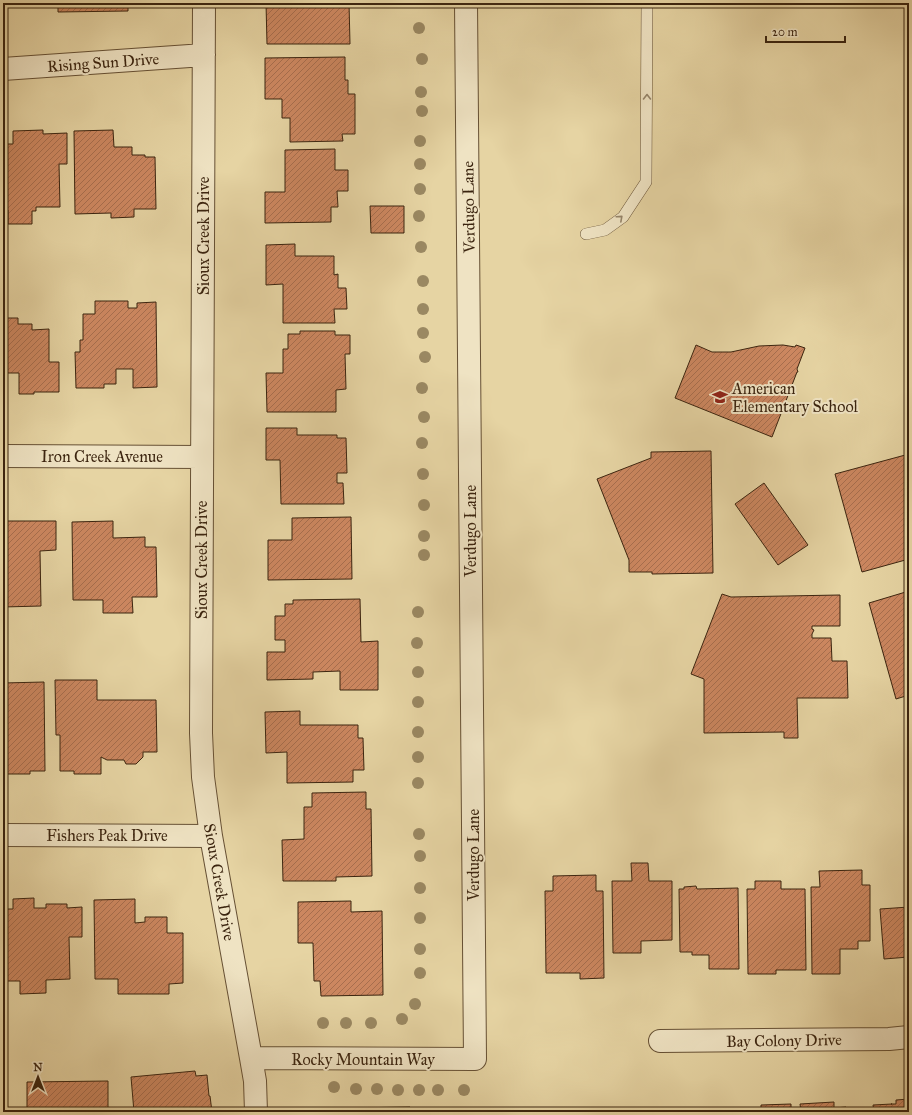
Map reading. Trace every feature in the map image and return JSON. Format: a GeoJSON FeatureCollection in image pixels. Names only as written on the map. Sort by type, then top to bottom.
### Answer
{"type":"FeatureCollection","features":[{"type":"Feature","properties":{"kind":"street","name":"Sioux Creek Drive"},"geometry":{"type":"LineString","coordinates":[[204,3],[201,733],[203,777],[211,836],[255,1081],[256,1112]]}},
{"type":"Feature","properties":{"kind":"street","name":"Verdugo Lane"},"geometry":{"type":"LineString","coordinates":[[466,3],[475,1059]]}},
{"type":"Feature","properties":{"kind":"street","name":"Rising Sun Drive"},"geometry":{"type":"LineString","coordinates":[[3,69],[204,55]]}},
{"type":"Feature","properties":{"kind":"street","name":"Iron Creek Avenue"},"geometry":{"type":"LineString","coordinates":[[3,456],[202,457]]}},
{"type":"Feature","properties":{"kind":"street","name":"Fishers Peak Drive"},"geometry":{"type":"LineString","coordinates":[[3,835],[211,836]]}},
{"type":"Feature","properties":{"kind":"street","name":"Bay Colony Drive"},"geometry":{"type":"LineString","coordinates":[[660,1041],[889,1039],[909,1037]]}},
{"type":"Feature","properties":{"kind":"street","name":"Rocky Mountain Way"},"geometry":{"type":"LineString","coordinates":[[251,1058],[475,1059]]}},
{"type":"Feature","properties":{"kind":"lane"},"geometry":{"type":"LineString","coordinates":[[586,234],[605,230],[622,217],[646,182],[647,3]]}},
{"type":"Feature","properties":{"kind":"building"},"geometry":{"type":"Polygon","coordinates":[[[58,3],[132,3],[132,6],[128,6],[128,11],[58,12],[58,3]]]}},
{"type":"Feature","properties":{"kind":"building"},"geometry":{"type":"Polygon","coordinates":[[[266,3],[349,3],[350,44],[267,44],[266,3]]]}},
{"type":"Feature","properties":{"kind":"building"},"geometry":{"type":"Polygon","coordinates":[[[345,57],[345,80],[348,80],[348,94],[355,94],[355,134],[342,134],[343,141],[290,142],[290,118],[282,118],[282,99],[265,99],[265,58],[345,57]]]}},
{"type":"Feature","properties":{"kind":"building"},"geometry":{"type":"Polygon","coordinates":[[[43,130],[43,134],[67,133],[67,164],[59,164],[60,207],[36,207],[36,211],[32,211],[32,224],[8,224],[8,210],[3,210],[3,144],[13,144],[13,131],[43,130]]]}},
{"type":"Feature","properties":{"kind":"building"},"geometry":{"type":"Polygon","coordinates":[[[113,130],[114,147],[132,147],[132,155],[155,157],[156,209],[134,209],[134,217],[111,218],[111,213],[75,214],[74,131],[113,130]]]}},
{"type":"Feature","properties":{"kind":"building"},"geometry":{"type":"Polygon","coordinates":[[[335,149],[335,170],[348,170],[348,191],[337,191],[338,207],[331,207],[331,222],[265,223],[265,192],[285,192],[285,150],[335,149]]]}},
{"type":"Feature","properties":{"kind":"building"},"geometry":{"type":"Polygon","coordinates":[[[370,206],[404,206],[404,233],[371,233],[370,206]]]}},
{"type":"Feature","properties":{"kind":"building"},"geometry":{"type":"Polygon","coordinates":[[[295,244],[295,256],[334,256],[334,275],[338,274],[338,288],[346,288],[347,309],[334,309],[335,323],[283,323],[283,284],[266,285],[266,245],[295,244]]]}},
{"type":"Feature","properties":{"kind":"building"},"geometry":{"type":"Polygon","coordinates":[[[95,301],[128,301],[128,308],[137,308],[137,303],[156,302],[157,387],[133,388],[133,369],[116,369],[116,384],[104,384],[104,388],[76,388],[75,352],[80,352],[80,340],[83,340],[83,314],[95,314],[95,301]]]}},
{"type":"Feature","properties":{"kind":"building"},"geometry":{"type":"Polygon","coordinates":[[[3,318],[18,318],[18,324],[32,324],[32,330],[49,329],[49,362],[59,362],[59,392],[34,392],[34,394],[19,394],[19,373],[3,373],[3,318]]]}},
{"type":"Feature","properties":{"kind":"building"},"geometry":{"type":"Polygon","coordinates":[[[300,331],[335,331],[335,335],[350,335],[350,354],[345,354],[346,389],[336,390],[336,412],[267,412],[266,373],[283,373],[283,349],[288,349],[288,334],[300,334],[300,331]]]}},
{"type":"Feature","properties":{"kind":"building"},"geometry":{"type":"Polygon","coordinates":[[[696,345],[712,352],[731,352],[759,346],[783,345],[795,347],[796,345],[805,348],[797,369],[798,372],[772,437],[675,398],[696,345]]]}},
{"type":"Feature","properties":{"kind":"building"},"geometry":{"type":"Polygon","coordinates":[[[266,428],[297,428],[297,435],[337,435],[337,438],[346,438],[347,473],[337,473],[337,483],[343,483],[344,504],[281,504],[280,460],[266,460],[266,428]]]}},
{"type":"Feature","properties":{"kind":"building"},"geometry":{"type":"Polygon","coordinates":[[[711,451],[713,573],[652,574],[652,572],[629,572],[629,560],[597,479],[651,458],[651,452],[711,451]]]}},
{"type":"Feature","properties":{"kind":"building"},"geometry":{"type":"Polygon","coordinates":[[[909,454],[909,559],[862,572],[835,474],[909,454]]]}},
{"type":"Feature","properties":{"kind":"building"},"geometry":{"type":"Polygon","coordinates":[[[764,483],[808,545],[778,565],[735,504],[764,483]]]}},
{"type":"Feature","properties":{"kind":"building"},"geometry":{"type":"Polygon","coordinates":[[[351,517],[352,579],[268,580],[268,540],[292,540],[292,518],[351,517]]]}},
{"type":"Feature","properties":{"kind":"building"},"geometry":{"type":"Polygon","coordinates":[[[3,521],[56,521],[56,550],[40,551],[41,606],[3,607],[3,521]]]}},
{"type":"Feature","properties":{"kind":"building"},"geometry":{"type":"Polygon","coordinates":[[[113,521],[113,538],[145,537],[145,547],[156,547],[157,597],[132,597],[133,613],[103,613],[103,600],[73,600],[72,522],[113,521]]]}},
{"type":"Feature","properties":{"kind":"building"},"geometry":{"type":"Polygon","coordinates":[[[909,591],[909,695],[896,699],[869,603],[909,591]]]}},
{"type":"Feature","properties":{"kind":"building"},"geometry":{"type":"Polygon","coordinates":[[[722,594],[731,597],[840,595],[840,626],[812,626],[812,629],[814,630],[812,638],[831,638],[832,661],[847,661],[848,698],[797,698],[798,738],[784,738],[784,732],[704,733],[704,679],[691,674],[722,594]]]}},
{"type":"Feature","properties":{"kind":"building"},"geometry":{"type":"Polygon","coordinates":[[[360,599],[361,642],[378,641],[378,690],[340,690],[340,671],[313,672],[313,679],[267,680],[267,652],[285,652],[285,640],[275,640],[275,616],[285,616],[285,604],[293,604],[293,600],[360,599]]]}},
{"type":"Feature","properties":{"kind":"building"},"geometry":{"type":"Polygon","coordinates":[[[55,680],[97,680],[97,700],[156,700],[157,752],[143,752],[143,757],[136,764],[126,764],[124,760],[107,760],[101,757],[101,774],[74,774],[74,771],[60,771],[60,735],[56,735],[55,680]]]}},
{"type":"Feature","properties":{"kind":"building"},"geometry":{"type":"Polygon","coordinates":[[[44,682],[45,771],[30,771],[30,774],[4,774],[3,683],[44,682]]]}},
{"type":"Feature","properties":{"kind":"building"},"geometry":{"type":"Polygon","coordinates":[[[300,711],[300,725],[358,725],[358,738],[363,738],[364,770],[353,770],[353,782],[287,783],[287,752],[266,753],[265,712],[300,711]]]}},
{"type":"Feature","properties":{"kind":"building"},"geometry":{"type":"Polygon","coordinates":[[[366,792],[366,809],[371,809],[372,876],[336,877],[336,881],[283,881],[282,840],[304,839],[304,807],[312,807],[312,793],[366,792]]]}},
{"type":"Feature","properties":{"kind":"building"},"geometry":{"type":"Polygon","coordinates":[[[631,863],[648,863],[649,881],[672,881],[672,940],[641,941],[641,953],[613,953],[612,881],[632,881],[631,863]]]}},
{"type":"Feature","properties":{"kind":"building"},"geometry":{"type":"Polygon","coordinates":[[[862,870],[862,885],[870,885],[870,941],[858,941],[858,949],[840,949],[840,974],[812,974],[811,887],[820,887],[819,871],[862,870]]]}},
{"type":"Feature","properties":{"kind":"building"},"geometry":{"type":"Polygon","coordinates":[[[596,875],[596,891],[603,891],[604,978],[580,979],[580,973],[546,973],[545,891],[553,891],[553,876],[596,875]]]}},
{"type":"Feature","properties":{"kind":"building"},"geometry":{"type":"Polygon","coordinates":[[[755,881],[781,881],[781,889],[805,889],[806,970],[776,970],[776,974],[748,974],[747,889],[755,889],[755,881]]]}},
{"type":"Feature","properties":{"kind":"building"},"geometry":{"type":"Polygon","coordinates":[[[696,886],[697,889],[738,888],[739,969],[709,969],[709,955],[692,955],[692,952],[680,952],[679,889],[696,886]]]}},
{"type":"Feature","properties":{"kind":"building"},"geometry":{"type":"Polygon","coordinates":[[[34,898],[34,908],[46,908],[46,904],[67,904],[67,908],[82,907],[82,937],[69,937],[70,979],[46,980],[46,993],[20,994],[20,981],[3,981],[3,918],[6,918],[5,909],[13,909],[13,899],[34,898]]]}},
{"type":"Feature","properties":{"kind":"building"},"geometry":{"type":"Polygon","coordinates":[[[135,899],[135,923],[145,922],[145,917],[167,917],[167,933],[183,933],[183,983],[169,984],[169,994],[118,994],[118,979],[95,979],[94,900],[135,899]]]}},
{"type":"Feature","properties":{"kind":"building"},"geometry":{"type":"Polygon","coordinates":[[[351,901],[351,912],[382,911],[383,995],[321,996],[320,981],[314,981],[313,943],[298,943],[298,902],[351,901]]]}},
{"type":"Feature","properties":{"kind":"building"},"geometry":{"type":"Polygon","coordinates":[[[909,907],[909,957],[884,959],[880,909],[909,907]]]}},
{"type":"Feature","properties":{"kind":"building"},"geometry":{"type":"Polygon","coordinates":[[[195,1071],[196,1076],[207,1075],[212,1112],[134,1112],[131,1077],[195,1071]]]}},
{"type":"Feature","properties":{"kind":"building"},"geometry":{"type":"Polygon","coordinates":[[[108,1081],[108,1112],[27,1112],[27,1082],[108,1081]]]}},
{"type":"Feature","properties":{"kind":"building"},"geometry":{"type":"Polygon","coordinates":[[[909,1099],[909,1112],[874,1112],[873,1105],[896,1104],[896,1100],[909,1099]]]}},
{"type":"Feature","properties":{"kind":"building"},"geometry":{"type":"Polygon","coordinates":[[[834,1102],[834,1108],[846,1107],[846,1112],[801,1112],[800,1104],[834,1102]]]}},
{"type":"Feature","properties":{"kind":"building"},"geometry":{"type":"Polygon","coordinates":[[[791,1104],[791,1112],[761,1112],[761,1105],[791,1104]]]}},
{"type":"Feature","properties":{"kind":"building"},"geometry":{"type":"Polygon","coordinates":[[[410,1107],[410,1112],[346,1112],[346,1108],[410,1107]]]}},
{"type":"Feature","properties":{"kind":"place","name":"American Elementary School"},"geometry":{"type":"Point","coordinates":[720,397]}}]}
